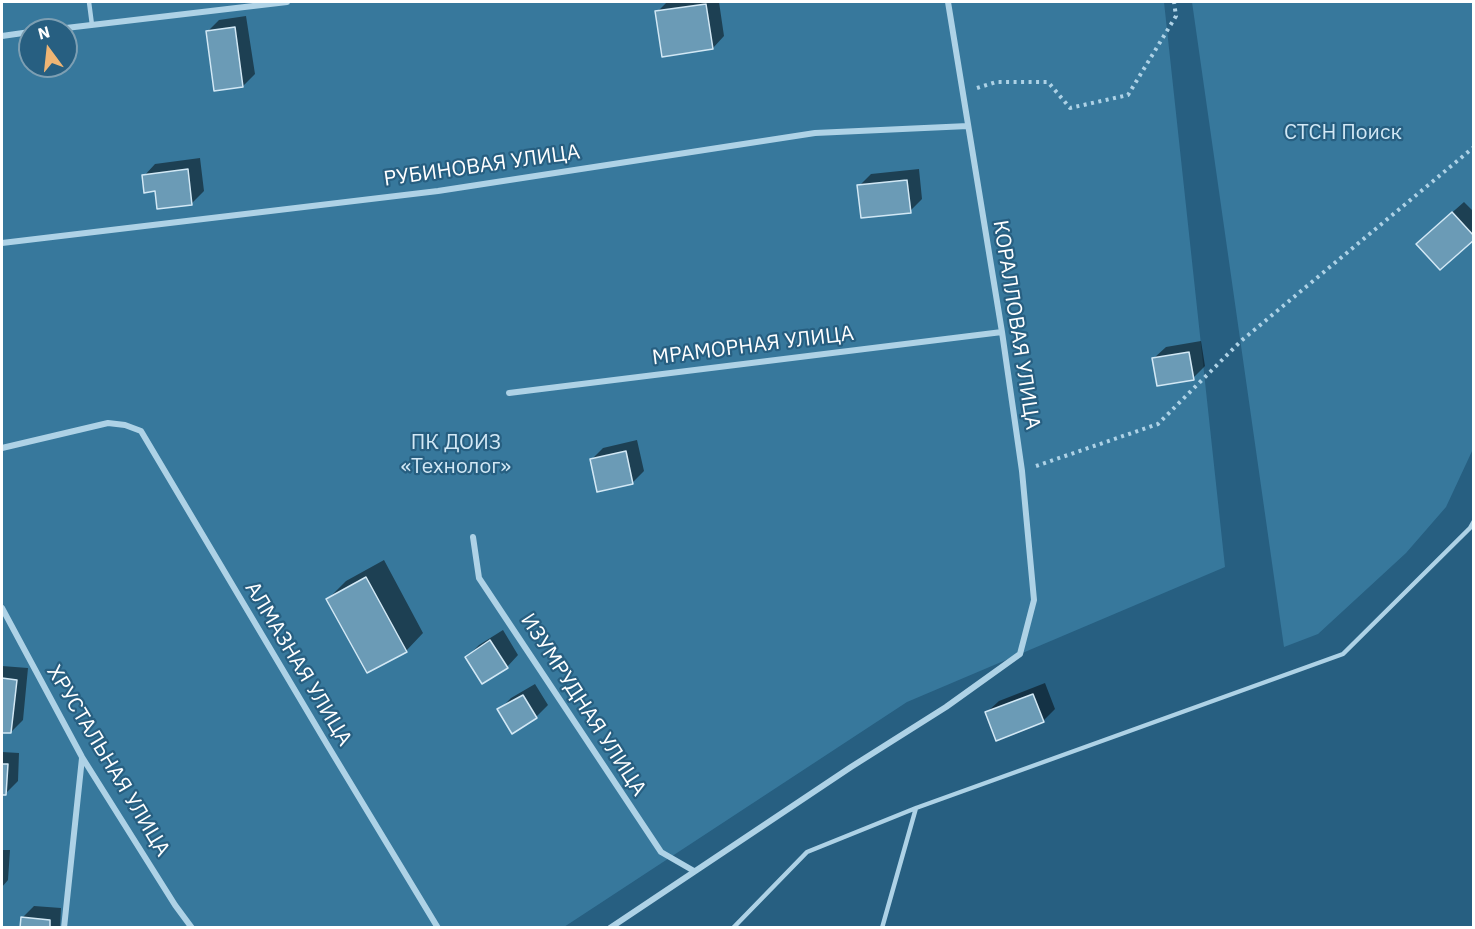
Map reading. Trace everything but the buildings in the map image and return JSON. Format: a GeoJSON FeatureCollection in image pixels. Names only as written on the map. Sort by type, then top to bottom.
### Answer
{"type":"FeatureCollection","features":[{"type":"Feature","properties":{"kind":"street"},"geometry":{"type":"LineString","coordinates":[[78,27],[287,2]]}},
{"type":"Feature","properties":{"kind":"street","name":"КОРАЛЛОВАЯ УЛИЦА"},"geometry":{"type":"LineString","coordinates":[[694,871],[946,707],[1020,654],[1034,600],[1022,471],[1002,332],[948,2]]}},
{"type":"Feature","properties":{"kind":"street"},"geometry":{"type":"LineString","coordinates":[[2,36],[18,34]]}},
{"type":"Feature","properties":{"kind":"street","name":"РУБИНОВАЯ УЛИЦА"},"geometry":{"type":"LineString","coordinates":[[2,243],[438,190],[815,134],[968,126]]}},
{"type":"Feature","properties":{"kind":"street","name":"МРАМОРНАЯ УЛИЦА"},"geometry":{"type":"LineString","coordinates":[[508,393],[1002,332]]}},
{"type":"Feature","properties":{"kind":"street","name":"АЛМАЗНАЯ УЛИЦА"},"geometry":{"type":"LineString","coordinates":[[2,448],[108,423],[125,425],[141,431],[438,927]]}},
{"type":"Feature","properties":{"kind":"street","name":"ИЗУМРУДНАЯ УЛИЦА"},"geometry":{"type":"LineString","coordinates":[[473,537],[479,578],[661,852],[694,871]]}},
{"type":"Feature","properties":{"kind":"street","name":"ХРУСТАЛЬНАЯ УЛИЦА"},"geometry":{"type":"LineString","coordinates":[[2,608],[82,757],[175,905],[192,927]]}},
{"type":"Feature","properties":{"kind":"street"},"geometry":{"type":"LineString","coordinates":[[64,927],[82,757]]}},
{"type":"Feature","properties":{"kind":"street"},"geometry":{"type":"LineString","coordinates":[[610,927],[694,871]]}},
{"type":"Feature","properties":{"kind":"lane"},"geometry":{"type":"LineString","coordinates":[[89,2],[92,25]]}},
{"type":"Feature","properties":{"kind":"lane"},"geometry":{"type":"LineString","coordinates":[[733,927],[807,852],[916,808],[1343,654],[1470,528],[1473,521]]}},
{"type":"Feature","properties":{"kind":"lane"},"geometry":{"type":"LineString","coordinates":[[882,927],[916,808]]}},
{"type":"Feature","properties":{"kind":"path"},"geometry":{"type":"LineString","coordinates":[[962,92],[996,82],[1048,82],[1070,108],[1128,95],[1176,16],[1174,2]]}},
{"type":"Feature","properties":{"kind":"path"},"geometry":{"type":"LineString","coordinates":[[1022,471],[1158,423],[1242,341],[1473,147]]}},
{"type":"Feature","properties":{"kind":"green space","name":"ПК ДОИЗ «Технолог»"},"geometry":{"type":"Polygon","coordinates":[[[2,2],[1164,2],[1225,567],[907,702],[564,927],[2,928],[2,2]]]}},
{"type":"Feature","properties":{"kind":"green space","name":"СТСН Поиск"},"geometry":{"type":"Polygon","coordinates":[[[1192,2],[1473,2],[1473,449],[1446,507],[1406,553],[1318,634],[1284,647],[1192,2]]]}}]}
